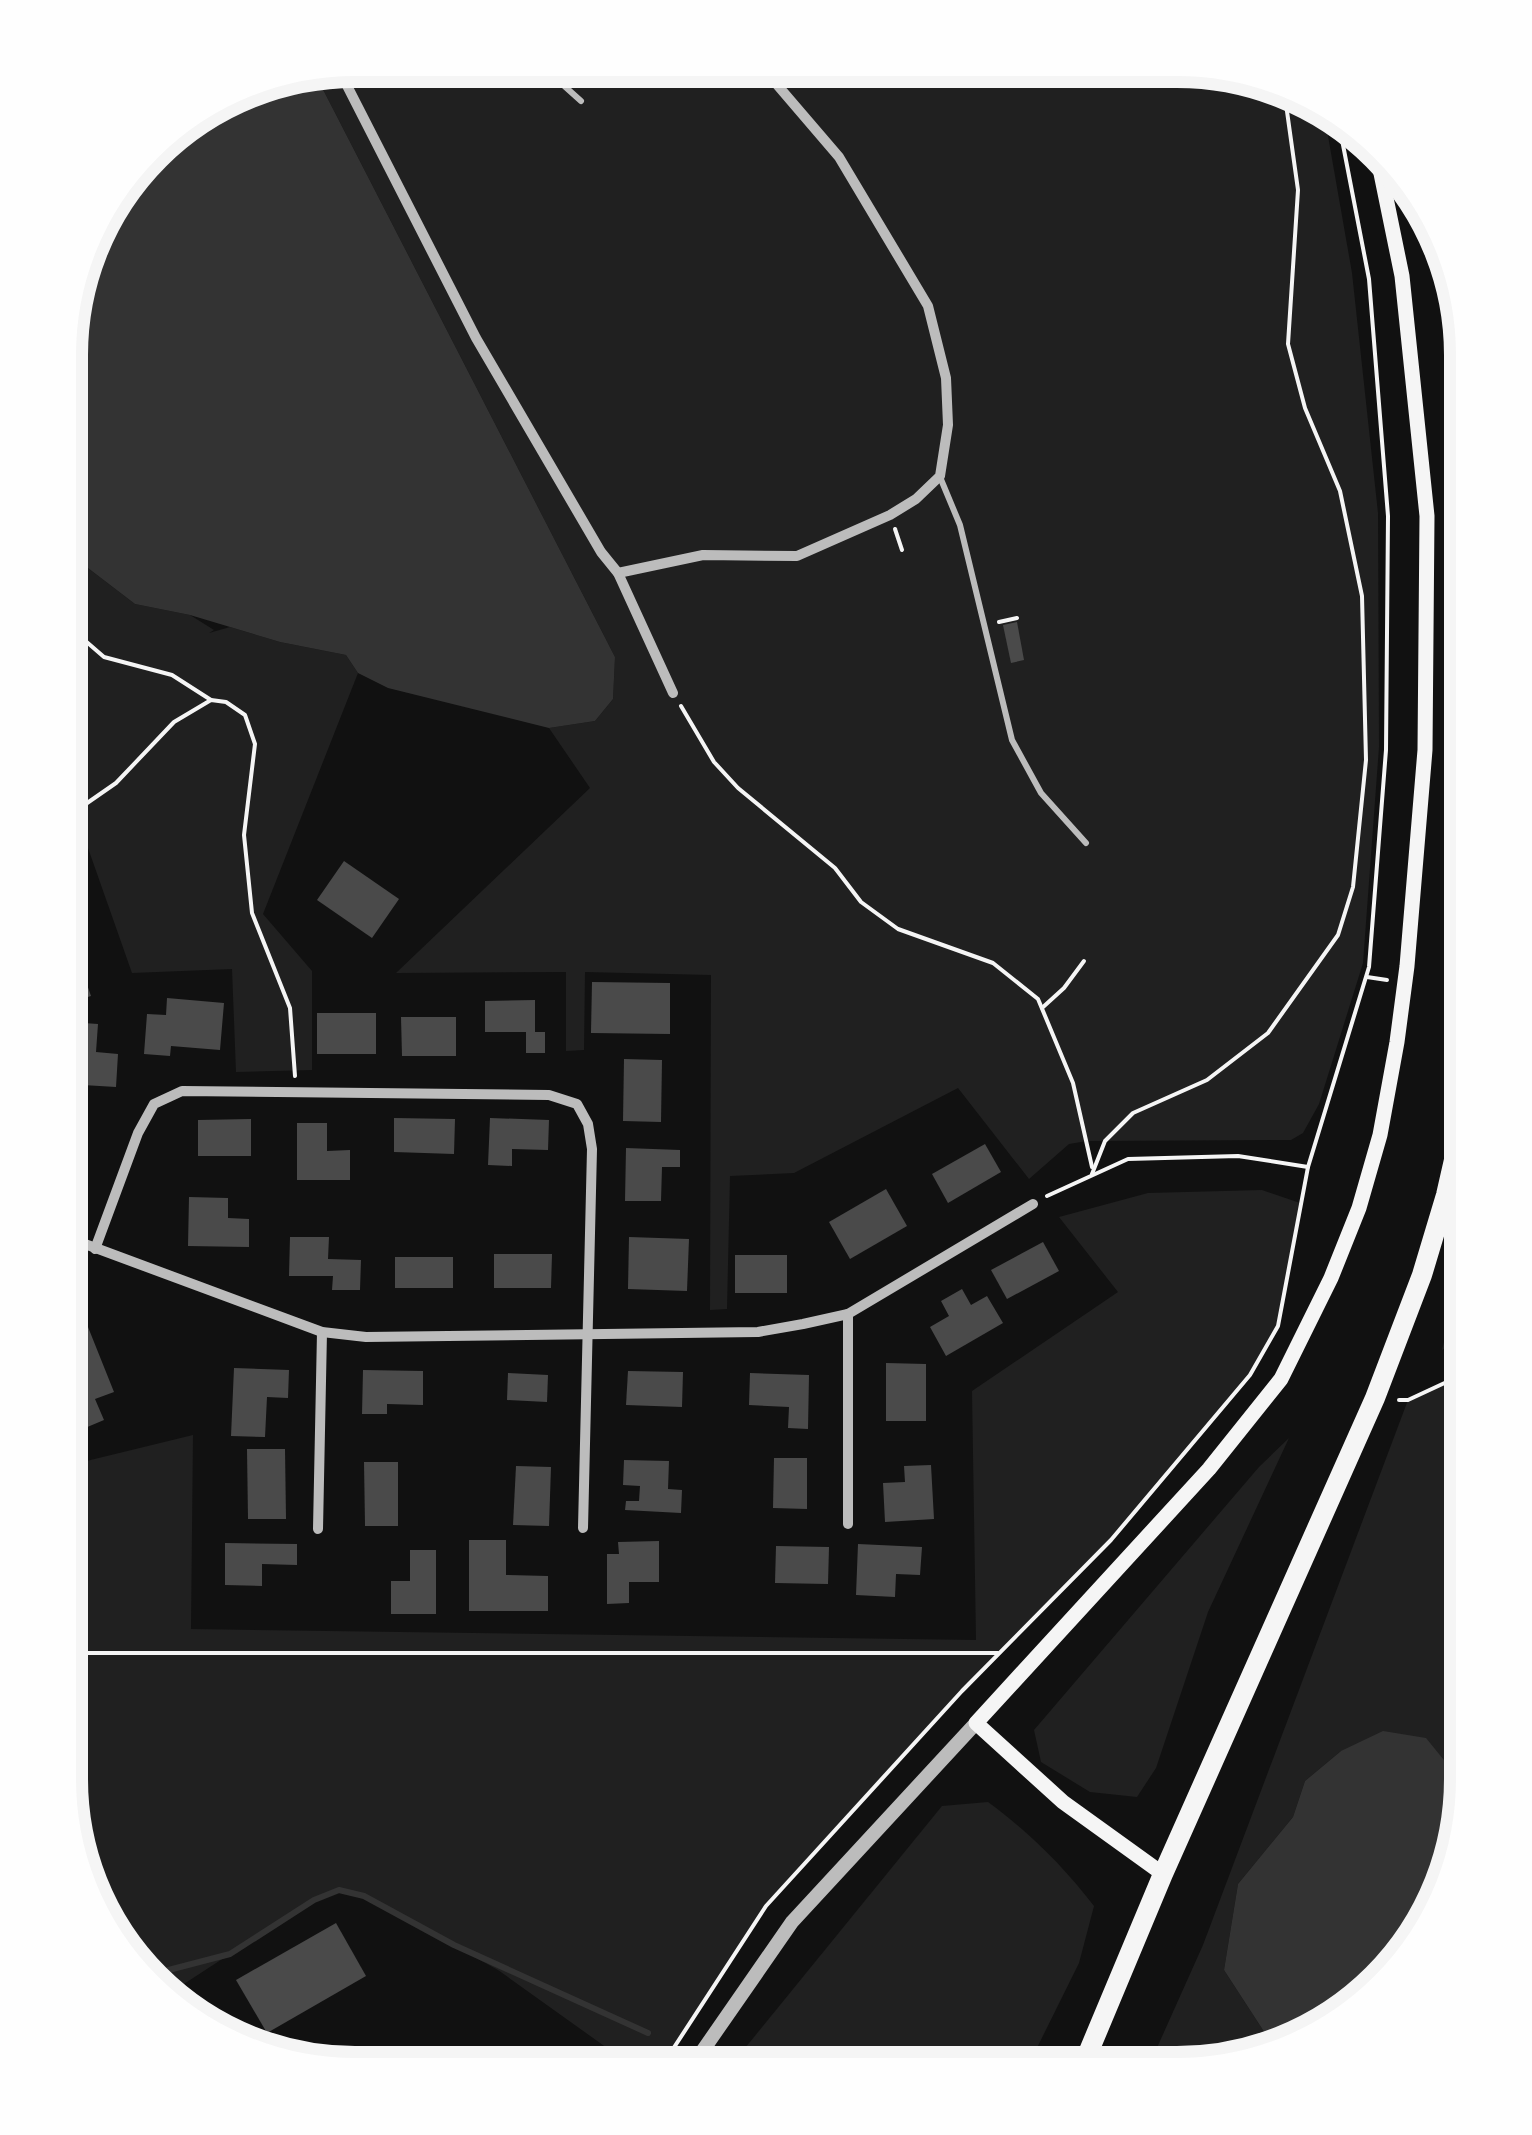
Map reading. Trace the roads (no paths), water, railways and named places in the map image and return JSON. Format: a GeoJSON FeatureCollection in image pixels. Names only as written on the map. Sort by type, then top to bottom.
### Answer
{"type":"FeatureCollection","features":[{"type":"Feature","properties":{"kind":"highway"},"geometry":{"type":"LineString","coordinates":[[1089,2052],[1163,1874],[1375,1398],[1422,1275],[1449,1181]]}},
{"type":"Feature","properties":{"kind":"main road"},"geometry":{"type":"LineString","coordinates":[[1163,1874],[1064,1802],[976,1723],[1208,1468],[1281,1379],[1331,1278],[1359,1208],[1380,1136],[1405,982],[1425,750],[1427,516],[1402,276],[1381,175]]}},
{"type":"Feature","properties":{"kind":"street"},"geometry":{"type":"LineString","coordinates":[[618,573],[703,555],[797,556],[890,516],[916,500],[940,476],[948,424],[946,378],[928,306],[839,157],[776,83]]}},
{"type":"Feature","properties":{"kind":"street"},"geometry":{"type":"LineString","coordinates":[[346,84],[476,338],[601,552],[618,573],[674,693]]}},
{"type":"Feature","properties":{"kind":"street"},"geometry":{"type":"LineString","coordinates":[[95,1249],[138,1133],[154,1104],[182,1091],[549,1095],[577,1104],[588,1124],[592,1149],[583,1528]]}},
{"type":"Feature","properties":{"kind":"street"},"geometry":{"type":"LineString","coordinates":[[83,1244],[322,1332],[366,1337],[758,1332],[848,1314],[1033,1204]]}},
{"type":"Feature","properties":{"kind":"street"},"geometry":{"type":"LineString","coordinates":[[848,1314],[848,1524]]}},
{"type":"Feature","properties":{"kind":"street"},"geometry":{"type":"LineString","coordinates":[[318,1529],[322,1332]]}},
{"type":"Feature","properties":{"kind":"street"},"geometry":{"type":"LineString","coordinates":[[701,2052],[792,1922],[976,1723]]}},
{"type":"Feature","properties":{"kind":"lane"},"geometry":{"type":"LineString","coordinates":[[563,83],[581,100]]}},
{"type":"Feature","properties":{"kind":"lane"},"geometry":{"type":"LineString","coordinates":[[940,476],[960,525],[1012,740],[1041,793],[1086,843]]}},
{"type":"Feature","properties":{"kind":"waterway"},"geometry":{"type":"LineString","coordinates":[[163,1972],[230,1954],[314,1900],[339,1890],[364,1896],[454,1945],[648,2033]]}}]}
